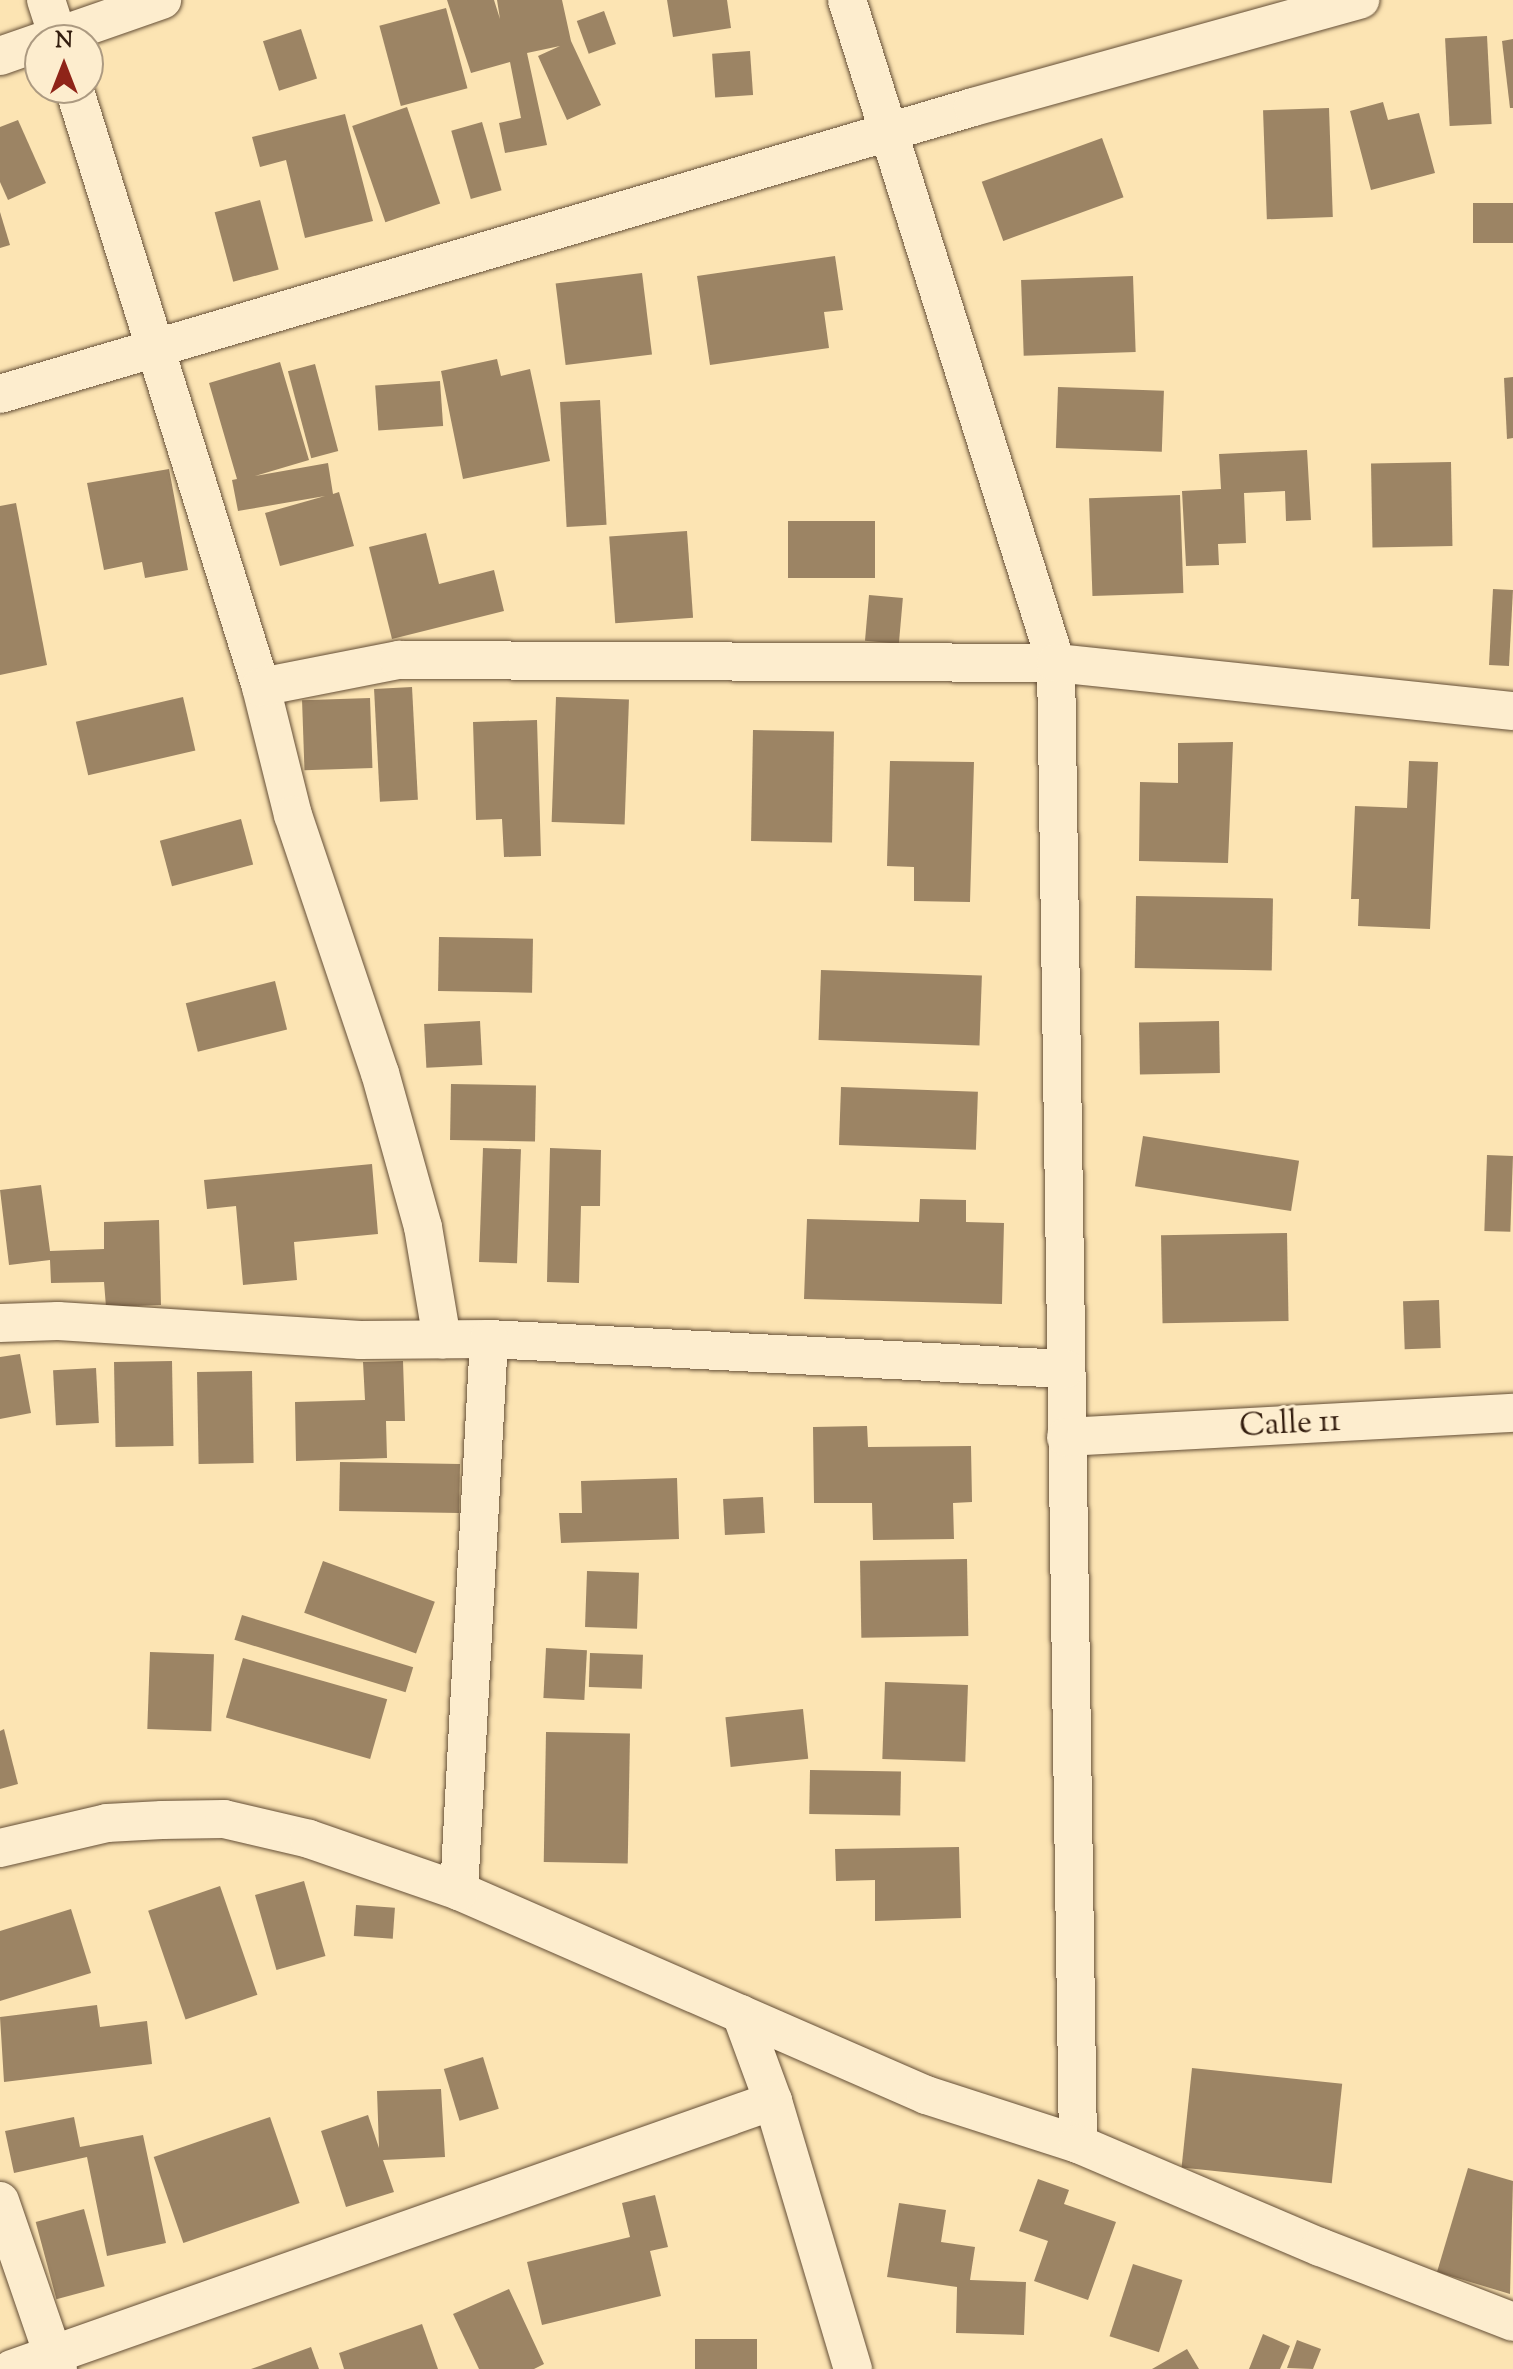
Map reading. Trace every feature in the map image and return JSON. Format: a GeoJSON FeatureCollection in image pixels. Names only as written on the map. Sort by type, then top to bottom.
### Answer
{"type":"FeatureCollection","features":[{"type":"Feature","properties":{"kind":"street"},"geometry":{"type":"LineString","coordinates":[[46,0],[49,24]]}},
{"type":"Feature","properties":{"kind":"street"},"geometry":{"type":"LineString","coordinates":[[95,24],[162,0]]}},
{"type":"Feature","properties":{"kind":"street"},"geometry":{"type":"LineString","coordinates":[[847,0],[1056,663],[1078,2144]]}},
{"type":"Feature","properties":{"kind":"street"},"geometry":{"type":"LineString","coordinates":[[0,394],[888,132],[1360,0]]}},
{"type":"Feature","properties":{"kind":"street"},"geometry":{"type":"LineString","coordinates":[[0,56],[24,48]]}},
{"type":"Feature","properties":{"kind":"street"},"geometry":{"type":"LineString","coordinates":[[79,104],[261,687],[293,815],[403,1151],[423,1227],[442,1339]]}},
{"type":"Feature","properties":{"kind":"street"},"geometry":{"type":"LineString","coordinates":[[261,687],[399,660],[1056,663],[1513,711]]}},
{"type":"Feature","properties":{"kind":"street"},"geometry":{"type":"LineString","coordinates":[[0,1323],[58,1321],[360,1340],[489,1339],[1065,1369]]}},
{"type":"Feature","properties":{"kind":"street"},"geometry":{"type":"LineString","coordinates":[[459,1891],[489,1339]]}},
{"type":"Feature","properties":{"kind":"street","name":"Calle 11"},"geometry":{"type":"LineString","coordinates":[[1066,1437],[1513,1413]]}},
{"type":"Feature","properties":{"kind":"street"},"geometry":{"type":"LineString","coordinates":[[0,1848],[107,1823],[224,1819],[309,1839],[459,1891],[926,2095],[1078,2144],[1320,2247],[1513,2322]]}},
{"type":"Feature","properties":{"kind":"street"},"geometry":{"type":"LineString","coordinates":[[741,2014],[773,2101],[853,2369]]}},
{"type":"Feature","properties":{"kind":"street"},"geometry":{"type":"LineString","coordinates":[[12,2369],[55,2361],[773,2101]]}},
{"type":"Feature","properties":{"kind":"street"},"geometry":{"type":"LineString","coordinates":[[0,2201],[55,2361]]}},
{"type":"Feature","properties":{"kind":"building"},"geometry":{"type":"Polygon","coordinates":[[[447,0],[494,0],[500,19],[497,0],[562,0],[571,41],[601,105],[567,120],[538,56],[560,46],[527,53],[547,145],[505,153],[499,123],[521,118],[510,62],[471,73],[447,0]]]}},
{"type":"Feature","properties":{"kind":"building"},"geometry":{"type":"Polygon","coordinates":[[[667,0],[727,0],[731,28],[673,37],[667,0]]]}},
{"type":"Feature","properties":{"kind":"building"},"geometry":{"type":"Polygon","coordinates":[[[446,8],[467,88],[401,106],[379,26],[446,8]]]}},
{"type":"Feature","properties":{"kind":"building"},"geometry":{"type":"Polygon","coordinates":[[[604,11],[616,44],[589,54],[577,21],[604,11]]]}},
{"type":"Feature","properties":{"kind":"building"},"geometry":{"type":"Polygon","coordinates":[[[301,29],[317,78],[279,91],[263,41],[301,29]]]}},
{"type":"Feature","properties":{"kind":"building"},"geometry":{"type":"Polygon","coordinates":[[[1487,36],[1492,124],[1450,126],[1445,38],[1487,36]]]}},
{"type":"Feature","properties":{"kind":"building"},"geometry":{"type":"Polygon","coordinates":[[[1513,39],[1513,108],[1510,108],[1502,41],[1513,39]]]}},
{"type":"Feature","properties":{"kind":"building"},"geometry":{"type":"Polygon","coordinates":[[[750,51],[753,95],[715,98],[712,54],[750,51]]]}},
{"type":"Feature","properties":{"kind":"building"},"geometry":{"type":"Polygon","coordinates":[[[1383,102],[1388,120],[1419,113],[1435,173],[1371,190],[1350,111],[1383,102]]]}},
{"type":"Feature","properties":{"kind":"building"},"geometry":{"type":"Polygon","coordinates":[[[407,107],[440,203],[385,222],[352,126],[407,107]]]}},
{"type":"Feature","properties":{"kind":"building"},"geometry":{"type":"Polygon","coordinates":[[[1329,108],[1333,217],[1267,219],[1263,110],[1329,108]]]}},
{"type":"Feature","properties":{"kind":"building"},"geometry":{"type":"Polygon","coordinates":[[[345,114],[373,221],[305,238],[286,160],[260,167],[252,137],[345,114]]]}},
{"type":"Feature","properties":{"kind":"building"},"geometry":{"type":"Polygon","coordinates":[[[18,120],[46,183],[8,200],[0,182],[0,127],[18,120]]]}},
{"type":"Feature","properties":{"kind":"building"},"geometry":{"type":"Polygon","coordinates":[[[482,122],[502,190],[471,199],[451,131],[482,122]]]}},
{"type":"Feature","properties":{"kind":"building"},"geometry":{"type":"Polygon","coordinates":[[[1102,138],[1124,197],[1003,241],[982,182],[1102,138]]]}},
{"type":"Feature","properties":{"kind":"building"},"geometry":{"type":"Polygon","coordinates":[[[260,200],[279,270],[233,282],[215,212],[260,200]]]}},
{"type":"Feature","properties":{"kind":"building"},"geometry":{"type":"Polygon","coordinates":[[[1473,203],[1513,203],[1513,243],[1473,243],[1473,203]]]}},
{"type":"Feature","properties":{"kind":"building"},"geometry":{"type":"Polygon","coordinates":[[[0,212],[10,245],[0,248],[0,212]]]}},
{"type":"Feature","properties":{"kind":"building"},"geometry":{"type":"Polygon","coordinates":[[[835,256],[843,310],[824,312],[829,348],[710,365],[697,276],[835,256]]]}},
{"type":"Feature","properties":{"kind":"building"},"geometry":{"type":"Polygon","coordinates":[[[642,273],[652,354],[566,365],[556,284],[642,273]]]}},
{"type":"Feature","properties":{"kind":"building"},"geometry":{"type":"Polygon","coordinates":[[[1133,276],[1136,352],[1024,356],[1021,280],[1133,276]]]}},
{"type":"Feature","properties":{"kind":"building"},"geometry":{"type":"Polygon","coordinates":[[[497,359],[501,376],[530,369],[550,461],[463,479],[441,371],[497,359]]]}},
{"type":"Feature","properties":{"kind":"building"},"geometry":{"type":"Polygon","coordinates":[[[280,362],[309,460],[255,476],[328,463],[333,494],[339,492],[354,546],[280,566],[265,513],[325,496],[238,511],[232,480],[237,479],[209,383],[280,362]]]}},
{"type":"Feature","properties":{"kind":"building"},"geometry":{"type":"Polygon","coordinates":[[[315,364],[338,451],[311,458],[288,371],[315,364]]]}},
{"type":"Feature","properties":{"kind":"building"},"geometry":{"type":"Polygon","coordinates":[[[1513,377],[1513,438],[1507,439],[1504,378],[1513,377]]]}},
{"type":"Feature","properties":{"kind":"building"},"geometry":{"type":"Polygon","coordinates":[[[440,381],[443,426],[378,430],[375,386],[440,381]]]}},
{"type":"Feature","properties":{"kind":"building"},"geometry":{"type":"Polygon","coordinates":[[[1058,387],[1164,391],[1162,452],[1056,448],[1058,387]]]}},
{"type":"Feature","properties":{"kind":"building"},"geometry":{"type":"Polygon","coordinates":[[[600,400],[607,525],[567,527],[560,402],[600,400]]]}},
{"type":"Feature","properties":{"kind":"building"},"geometry":{"type":"Polygon","coordinates":[[[1307,450],[1311,520],[1286,521],[1285,491],[1244,493],[1246,543],[1218,544],[1219,565],[1186,566],[1182,491],[1221,489],[1219,454],[1307,450]]]}},
{"type":"Feature","properties":{"kind":"building"},"geometry":{"type":"Polygon","coordinates":[[[1451,462],[1452,546],[1372,547],[1371,463],[1451,462]]]}},
{"type":"Feature","properties":{"kind":"building"},"geometry":{"type":"Polygon","coordinates":[[[169,469],[188,570],[145,578],[142,562],[104,570],[87,483],[169,469]]]}},
{"type":"Feature","properties":{"kind":"building"},"geometry":{"type":"Polygon","coordinates":[[[1180,495],[1183,593],[1092,596],[1089,498],[1180,495]]]}},
{"type":"Feature","properties":{"kind":"building"},"geometry":{"type":"Polygon","coordinates":[[[16,503],[47,665],[0,675],[0,506],[16,503]]]}},
{"type":"Feature","properties":{"kind":"building"},"geometry":{"type":"Polygon","coordinates":[[[788,521],[875,521],[875,578],[788,578],[788,521]]]}},
{"type":"Feature","properties":{"kind":"building"},"geometry":{"type":"Polygon","coordinates":[[[687,531],[693,618],[615,623],[609,536],[687,531]]]}},
{"type":"Feature","properties":{"kind":"building"},"geometry":{"type":"Polygon","coordinates":[[[426,533],[439,584],[494,570],[504,611],[392,639],[369,547],[426,533]]]}},
{"type":"Feature","properties":{"kind":"building"},"geometry":{"type":"Polygon","coordinates":[[[1493,589],[1513,590],[1509,666],[1489,665],[1493,589]]]}},
{"type":"Feature","properties":{"kind":"building"},"geometry":{"type":"Polygon","coordinates":[[[869,595],[903,598],[899,644],[865,641],[869,595]]]}},
{"type":"Feature","properties":{"kind":"building"},"geometry":{"type":"Polygon","coordinates":[[[412,687],[418,800],[380,802],[374,689],[412,687]]]}},
{"type":"Feature","properties":{"kind":"building"},"geometry":{"type":"Polygon","coordinates":[[[183,697],[195,751],[88,775],[76,722],[183,697]]]}},
{"type":"Feature","properties":{"kind":"building"},"geometry":{"type":"Polygon","coordinates":[[[556,697],[629,700],[625,824],[552,822],[556,697]]]}},
{"type":"Feature","properties":{"kind":"building"},"geometry":{"type":"Polygon","coordinates":[[[370,698],[372,768],[304,770],[302,700],[370,698]]]}},
{"type":"Feature","properties":{"kind":"building"},"geometry":{"type":"Polygon","coordinates":[[[537,720],[541,856],[504,857],[502,819],[476,820],[473,722],[537,720]]]}},
{"type":"Feature","properties":{"kind":"building"},"geometry":{"type":"Polygon","coordinates":[[[753,730],[834,731],[832,842],[751,841],[753,730]]]}},
{"type":"Feature","properties":{"kind":"building"},"geometry":{"type":"Polygon","coordinates":[[[1233,742],[1228,863],[1139,861],[1140,782],[1178,783],[1178,743],[1233,742]]]}},
{"type":"Feature","properties":{"kind":"building"},"geometry":{"type":"Polygon","coordinates":[[[890,761],[974,762],[970,902],[914,901],[914,867],[887,866],[890,761]]]}},
{"type":"Feature","properties":{"kind":"building"},"geometry":{"type":"Polygon","coordinates":[[[1409,761],[1438,762],[1430,929],[1358,926],[1359,899],[1351,899],[1355,806],[1407,808],[1409,761]]]}},
{"type":"Feature","properties":{"kind":"building"},"geometry":{"type":"Polygon","coordinates":[[[241,819],[253,864],[172,886],[160,841],[241,819]]]}},
{"type":"Feature","properties":{"kind":"building"},"geometry":{"type":"Polygon","coordinates":[[[1136,896],[1273,898],[1272,970],[1135,968],[1136,896]]]}},
{"type":"Feature","properties":{"kind":"building"},"geometry":{"type":"Polygon","coordinates":[[[439,937],[533,939],[532,993],[438,991],[439,937]]]}},
{"type":"Feature","properties":{"kind":"building"},"geometry":{"type":"Polygon","coordinates":[[[821,970],[982,976],[979,1046],[819,1040],[821,970]]]}},
{"type":"Feature","properties":{"kind":"building"},"geometry":{"type":"Polygon","coordinates":[[[275,981],[287,1030],[198,1052],[186,1003],[275,981]]]}},
{"type":"Feature","properties":{"kind":"building"},"geometry":{"type":"Polygon","coordinates":[[[480,1021],[482,1065],[426,1068],[424,1024],[480,1021]]]}},
{"type":"Feature","properties":{"kind":"building"},"geometry":{"type":"Polygon","coordinates":[[[1219,1021],[1220,1073],[1140,1074],[1139,1022],[1219,1021]]]}},
{"type":"Feature","properties":{"kind":"building"},"geometry":{"type":"Polygon","coordinates":[[[451,1084],[536,1085],[535,1141],[450,1140],[451,1084]]]}},
{"type":"Feature","properties":{"kind":"building"},"geometry":{"type":"Polygon","coordinates":[[[841,1087],[978,1092],[976,1150],[839,1145],[841,1087]]]}},
{"type":"Feature","properties":{"kind":"building"},"geometry":{"type":"Polygon","coordinates":[[[1143,1136],[1299,1161],[1291,1211],[1135,1186],[1143,1136]]]}},
{"type":"Feature","properties":{"kind":"building"},"geometry":{"type":"Polygon","coordinates":[[[483,1148],[521,1149],[517,1263],[479,1262],[483,1148]]]}},
{"type":"Feature","properties":{"kind":"building"},"geometry":{"type":"Polygon","coordinates":[[[550,1148],[601,1150],[600,1206],[581,1206],[579,1283],[547,1282],[550,1148]]]}},
{"type":"Feature","properties":{"kind":"building"},"geometry":{"type":"Polygon","coordinates":[[[1487,1155],[1513,1156],[1510,1232],[1484,1231],[1487,1155]]]}},
{"type":"Feature","properties":{"kind":"building"},"geometry":{"type":"Polygon","coordinates":[[[372,1164],[378,1234],[294,1242],[297,1280],[243,1285],[236,1206],[207,1209],[204,1180],[372,1164]]]}},
{"type":"Feature","properties":{"kind":"building"},"geometry":{"type":"Polygon","coordinates":[[[41,1185],[50,1251],[104,1249],[104,1222],[159,1220],[161,1305],[106,1307],[104,1282],[51,1283],[50,1260],[9,1265],[0,1190],[41,1185]]]}},
{"type":"Feature","properties":{"kind":"building"},"geometry":{"type":"Polygon","coordinates":[[[920,1199],[966,1200],[966,1222],[1004,1223],[1002,1304],[804,1299],[807,1219],[919,1222],[920,1199]]]}},
{"type":"Feature","properties":{"kind":"building"},"geometry":{"type":"Polygon","coordinates":[[[1287,1233],[1289,1321],[1163,1323],[1161,1235],[1287,1233]]]}},
{"type":"Feature","properties":{"kind":"building"},"geometry":{"type":"Polygon","coordinates":[[[1439,1300],[1441,1348],[1405,1349],[1403,1301],[1439,1300]]]}},
{"type":"Feature","properties":{"kind":"building"},"geometry":{"type":"Polygon","coordinates":[[[20,1354],[31,1413],[0,1419],[0,1357],[20,1354]]]}},
{"type":"Feature","properties":{"kind":"building"},"geometry":{"type":"Polygon","coordinates":[[[172,1361],[173,1446],[115,1447],[114,1362],[172,1361]]]}},
{"type":"Feature","properties":{"kind":"building"},"geometry":{"type":"Polygon","coordinates":[[[403,1361],[405,1421],[386,1421],[387,1458],[296,1461],[295,1402],[365,1400],[363,1362],[403,1361]]]}},
{"type":"Feature","properties":{"kind":"building"},"geometry":{"type":"Polygon","coordinates":[[[96,1368],[99,1423],[56,1425],[53,1370],[96,1368]]]}},
{"type":"Feature","properties":{"kind":"building"},"geometry":{"type":"Polygon","coordinates":[[[252,1371],[254,1463],[199,1464],[197,1372],[252,1371]]]}},
{"type":"Feature","properties":{"kind":"building"},"geometry":{"type":"Polygon","coordinates":[[[867,1426],[868,1447],[971,1446],[972,1502],[953,1503],[954,1539],[873,1540],[872,1503],[814,1503],[813,1427],[867,1426]]]}},
{"type":"Feature","properties":{"kind":"building"},"geometry":{"type":"Polygon","coordinates":[[[340,1462],[460,1464],[459,1513],[339,1511],[340,1462]]]}},
{"type":"Feature","properties":{"kind":"building"},"geometry":{"type":"Polygon","coordinates":[[[677,1478],[679,1539],[561,1543],[559,1513],[582,1513],[581,1481],[677,1478]]]}},
{"type":"Feature","properties":{"kind":"building"},"geometry":{"type":"Polygon","coordinates":[[[763,1497],[765,1533],[725,1535],[723,1499],[763,1497]]]}},
{"type":"Feature","properties":{"kind":"building"},"geometry":{"type":"Polygon","coordinates":[[[967,1559],[968,1636],[861,1638],[860,1561],[967,1559]]]}},
{"type":"Feature","properties":{"kind":"building"},"geometry":{"type":"Polygon","coordinates":[[[323,1561],[435,1602],[416,1653],[304,1613],[323,1561]]]}},
{"type":"Feature","properties":{"kind":"building"},"geometry":{"type":"Polygon","coordinates":[[[587,1571],[639,1573],[637,1629],[585,1627],[587,1571]]]}},
{"type":"Feature","properties":{"kind":"building"},"geometry":{"type":"Polygon","coordinates":[[[242,1615],[413,1667],[406,1692],[234,1640],[242,1615]]]}},
{"type":"Feature","properties":{"kind":"building"},"geometry":{"type":"Polygon","coordinates":[[[546,1648],[587,1650],[584,1700],[543,1698],[546,1648]]]}},
{"type":"Feature","properties":{"kind":"building"},"geometry":{"type":"Polygon","coordinates":[[[150,1652],[214,1654],[211,1731],[147,1729],[150,1652]]]}},
{"type":"Feature","properties":{"kind":"building"},"geometry":{"type":"Polygon","coordinates":[[[590,1653],[643,1655],[642,1689],[589,1687],[590,1653]]]}},
{"type":"Feature","properties":{"kind":"building"},"geometry":{"type":"Polygon","coordinates":[[[243,1658],[387,1699],[370,1759],[226,1718],[243,1658]]]}},
{"type":"Feature","properties":{"kind":"building"},"geometry":{"type":"Polygon","coordinates":[[[885,1682],[968,1685],[965,1762],[882,1759],[885,1682]]]}},
{"type":"Feature","properties":{"kind":"building"},"geometry":{"type":"Polygon","coordinates":[[[803,1709],[808,1759],[731,1767],[725,1717],[803,1709]]]}},
{"type":"Feature","properties":{"kind":"building"},"geometry":{"type":"Polygon","coordinates":[[[4,1729],[18,1784],[0,1789],[0,1731],[4,1729]]]}},
{"type":"Feature","properties":{"kind":"building"},"geometry":{"type":"Polygon","coordinates":[[[546,1732],[630,1733],[628,1863],[544,1862],[546,1732]]]}},
{"type":"Feature","properties":{"kind":"building"},"geometry":{"type":"Polygon","coordinates":[[[810,1770],[901,1772],[900,1816],[809,1814],[810,1770]]]}},
{"type":"Feature","properties":{"kind":"building"},"geometry":{"type":"Polygon","coordinates":[[[959,1847],[961,1918],[875,1921],[875,1880],[836,1881],[835,1849],[959,1847]]]}},
{"type":"Feature","properties":{"kind":"building"},"geometry":{"type":"Polygon","coordinates":[[[304,1881],[325,1956],[276,1970],[255,1895],[304,1881]]]}},
{"type":"Feature","properties":{"kind":"building"},"geometry":{"type":"Polygon","coordinates":[[[220,1886],[257,1995],[186,2019],[148,1911],[220,1886]]]}},
{"type":"Feature","properties":{"kind":"building"},"geometry":{"type":"Polygon","coordinates":[[[356,1905],[395,1908],[393,1939],[354,1936],[356,1905]]]}},
{"type":"Feature","properties":{"kind":"building"},"geometry":{"type":"Polygon","coordinates":[[[71,1909],[91,1973],[0,2001],[0,1931],[71,1909]]]}},
{"type":"Feature","properties":{"kind":"building"},"geometry":{"type":"Polygon","coordinates":[[[97,2005],[100,2027],[147,2021],[152,2064],[4,2082],[0,2017],[97,2005]]]}},
{"type":"Feature","properties":{"kind":"building"},"geometry":{"type":"Polygon","coordinates":[[[483,2057],[499,2109],[460,2121],[444,2069],[483,2057]]]}},
{"type":"Feature","properties":{"kind":"building"},"geometry":{"type":"Polygon","coordinates":[[[1192,2068],[1342,2084],[1332,2183],[1182,2167],[1192,2068]]]}},
{"type":"Feature","properties":{"kind":"building"},"geometry":{"type":"Polygon","coordinates":[[[441,2089],[445,2157],[383,2160],[394,2192],[346,2207],[321,2131],[368,2115],[379,2148],[377,2091],[441,2089]]]}},
{"type":"Feature","properties":{"kind":"building"},"geometry":{"type":"Polygon","coordinates":[[[74,2117],[80,2147],[143,2135],[166,2243],[107,2256],[87,2157],[14,2173],[5,2131],[74,2117]]]}},
{"type":"Feature","properties":{"kind":"building"},"geometry":{"type":"Polygon","coordinates":[[[270,2117],[300,2203],[183,2243],[154,2157],[270,2117]]]}},
{"type":"Feature","properties":{"kind":"building"},"geometry":{"type":"Polygon","coordinates":[[[1468,2168],[1513,2181],[1510,2294],[1437,2272],[1468,2168]]]}},
{"type":"Feature","properties":{"kind":"building"},"geometry":{"type":"Polygon","coordinates":[[[1038,2179],[1069,2190],[1064,2204],[1116,2222],[1088,2300],[1034,2281],[1048,2241],[1019,2231],[1038,2179]]]}},
{"type":"Feature","properties":{"kind":"building"},"geometry":{"type":"Polygon","coordinates":[[[655,2195],[668,2247],[650,2251],[661,2296],[542,2325],[527,2262],[630,2237],[622,2203],[655,2195]]]}},
{"type":"Feature","properties":{"kind":"building"},"geometry":{"type":"Polygon","coordinates":[[[899,2203],[946,2210],[941,2242],[975,2247],[970,2280],[1026,2282],[1024,2335],[956,2333],[957,2287],[887,2277],[899,2203]]]}},
{"type":"Feature","properties":{"kind":"building"},"geometry":{"type":"Polygon","coordinates":[[[84,2209],[105,2286],[56,2299],[36,2222],[84,2209]]]}},
{"type":"Feature","properties":{"kind":"building"},"geometry":{"type":"Polygon","coordinates":[[[1133,2264],[1182,2280],[1159,2352],[1110,2336],[1133,2264]]]}},
{"type":"Feature","properties":{"kind":"building"},"geometry":{"type":"Polygon","coordinates":[[[509,2289],[544,2364],[534,2369],[479,2369],[453,2314],[509,2289]]]}},
{"type":"Feature","properties":{"kind":"building"},"geometry":{"type":"Polygon","coordinates":[[[422,2324],[438,2369],[344,2369],[339,2353],[422,2324]]]}},
{"type":"Feature","properties":{"kind":"building"},"geometry":{"type":"Polygon","coordinates":[[[1263,2334],[1290,2346],[1280,2369],[1249,2369],[1263,2334]]]}},
{"type":"Feature","properties":{"kind":"building"},"geometry":{"type":"Polygon","coordinates":[[[695,2339],[757,2339],[757,2369],[695,2369],[695,2339]]]}},
{"type":"Feature","properties":{"kind":"building"},"geometry":{"type":"Polygon","coordinates":[[[1297,2340],[1321,2349],[1313,2369],[1287,2368],[1297,2340]]]}},
{"type":"Feature","properties":{"kind":"building"},"geometry":{"type":"Polygon","coordinates":[[[311,2347],[319,2369],[251,2369],[311,2347]]]}},
{"type":"Feature","properties":{"kind":"building"},"geometry":{"type":"Polygon","coordinates":[[[1187,2349],[1199,2369],[1152,2369],[1187,2349]]]}}]}
